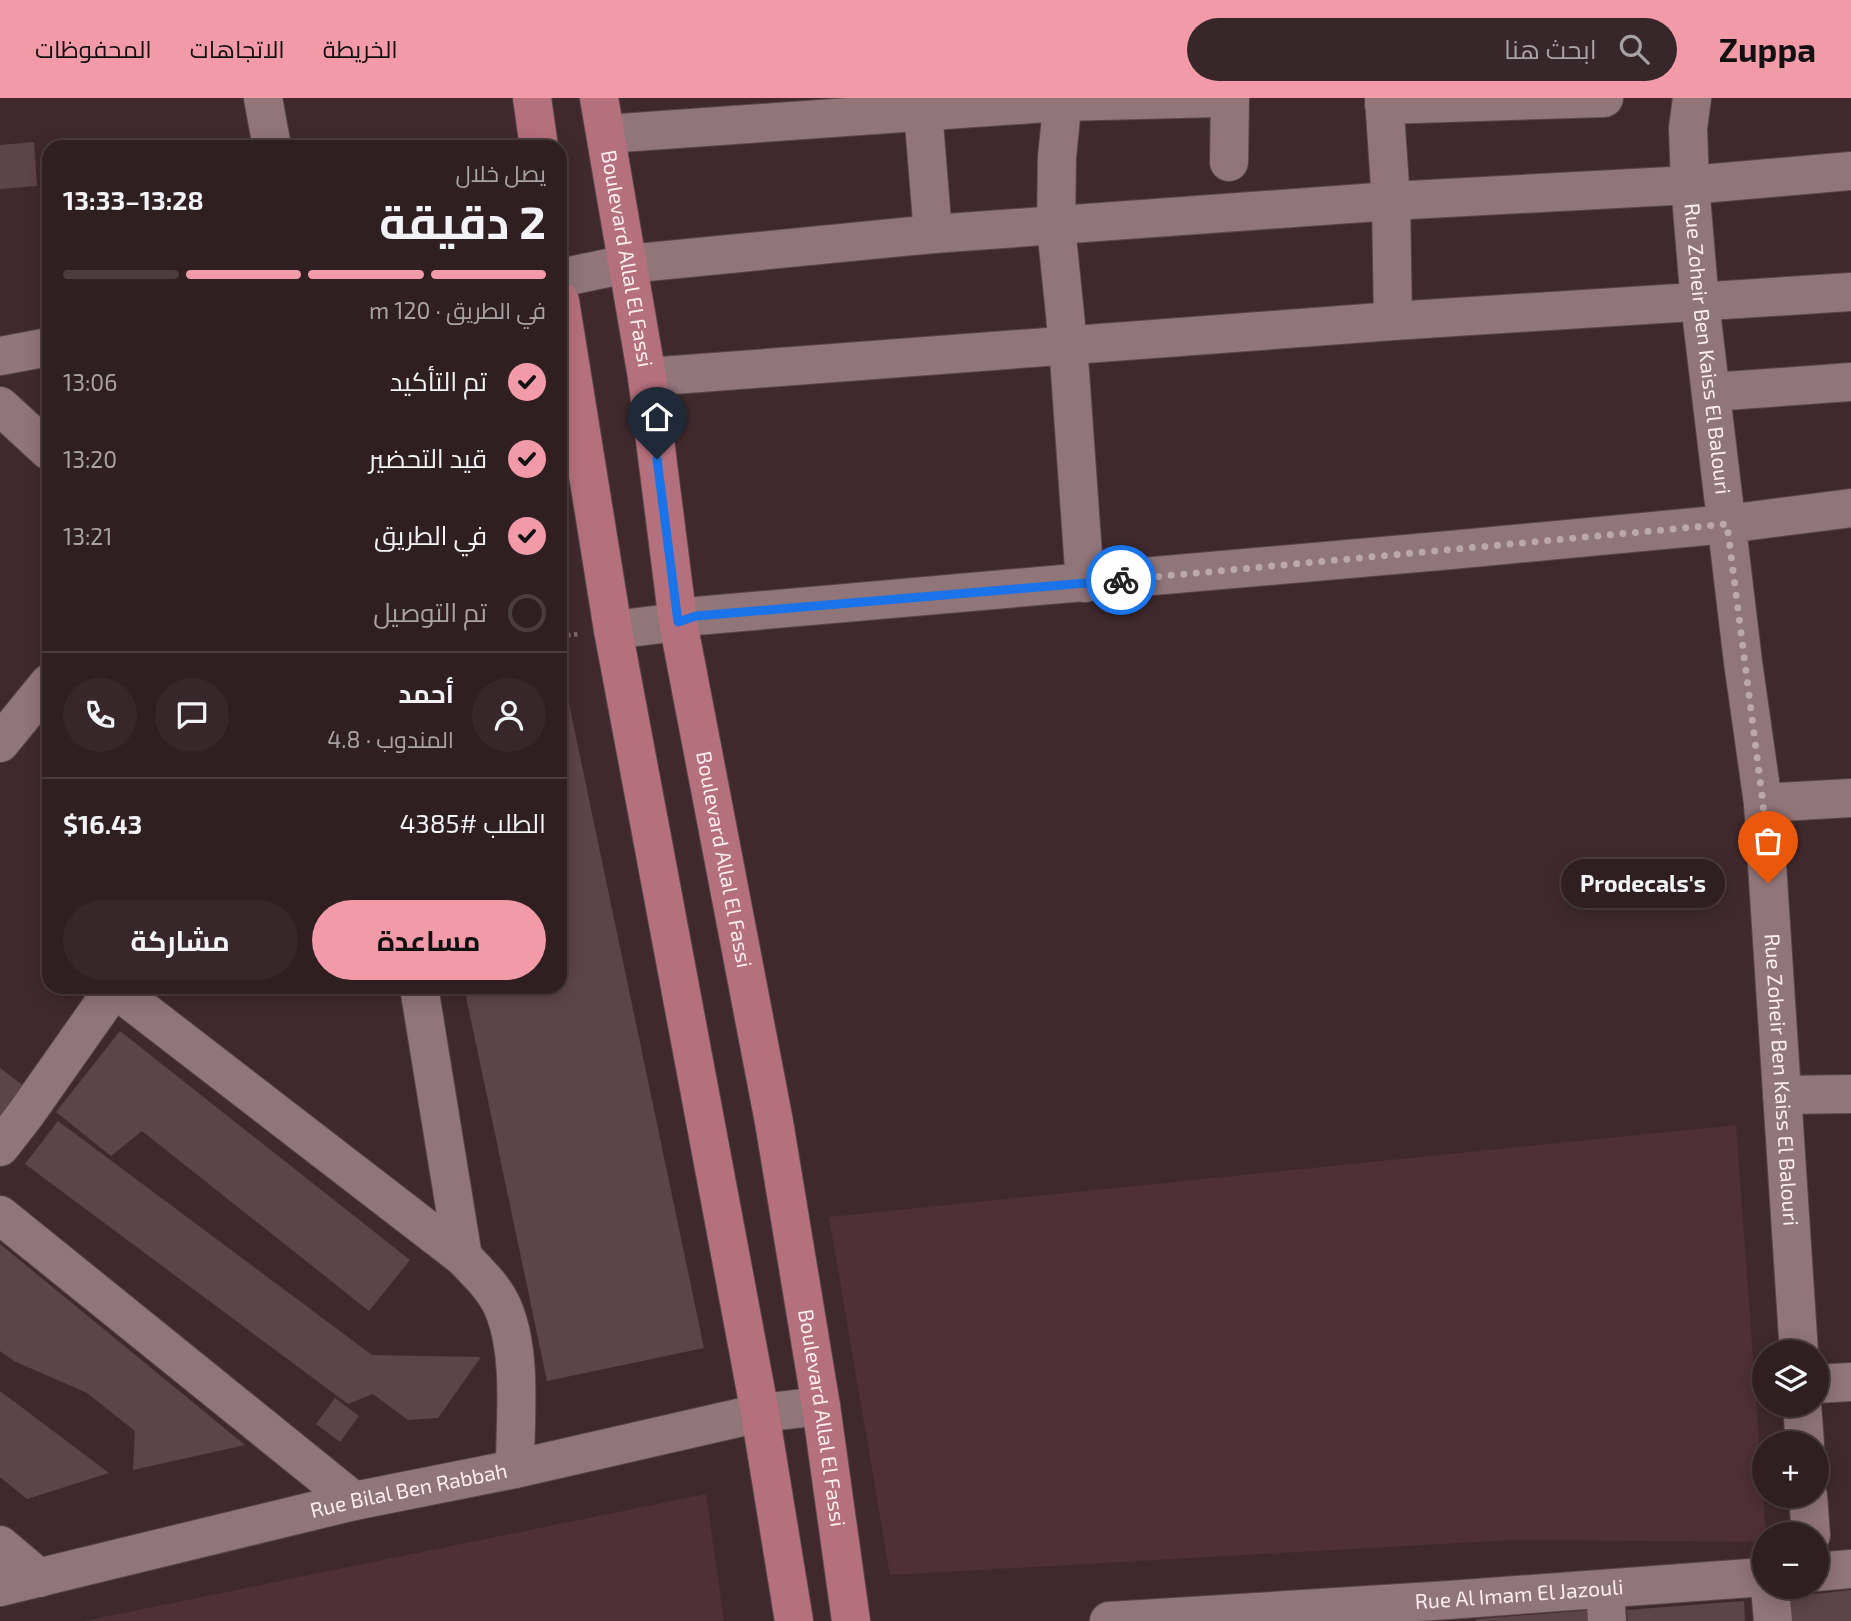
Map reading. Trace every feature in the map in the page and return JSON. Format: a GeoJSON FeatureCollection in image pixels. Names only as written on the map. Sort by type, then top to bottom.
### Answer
{"type":"FeatureCollection","features":[{"type":"Feature","properties":{"kind":"main road"},"geometry":{"type":"LineString","coordinates":[[533,98],[538,140]]}},
{"type":"Feature","properties":{"kind":"main road","name":"Boulevard Allal El Fassi"},"geometry":{"type":"LineString","coordinates":[[603,116],[647,377],[678,622],[774,1122],[821,1406],[851,1621]]}},
{"type":"Feature","properties":{"kind":"main road"},"geometry":{"type":"LineString","coordinates":[[567,345],[613,630],[760,1413],[794,1621]]}},
{"type":"Feature","properties":{"kind":"street"},"geometry":{"type":"LineString","coordinates":[[263,98],[271,140]]}},
{"type":"Feature","properties":{"kind":"street"},"geometry":{"type":"LineString","coordinates":[[603,116],[1062,100],[1218,98]]}},
{"type":"Feature","properties":{"kind":"street"},"geometry":{"type":"LineString","coordinates":[[1228,162],[1230,98]]}},
{"type":"Feature","properties":{"kind":"street"},"geometry":{"type":"LineString","coordinates":[[1393,321],[1391,201],[1384,102],[1604,98]]}},
{"type":"Feature","properties":{"kind":"street","name":"Rue Zoheir Ben Kaiss El Balouri"},"geometry":{"type":"LineString","coordinates":[[1692,98],[1688,128],[1690,185],[1700,303],[1763,803],[1798,1340]]}},
{"type":"Feature","properties":{"kind":"street"},"geometry":{"type":"LineString","coordinates":[[1062,100],[1056,157],[1056,227],[1068,344],[1085,583]]}},
{"type":"Feature","properties":{"kind":"street"},"geometry":{"type":"LineString","coordinates":[[922,105],[933,234]]}},
{"type":"Feature","properties":{"kind":"street"},"geometry":{"type":"LineString","coordinates":[[567,277],[627,264],[933,234],[1391,201],[1690,185],[1851,171]]}},
{"type":"Feature","properties":{"kind":"street"},"geometry":{"type":"LineString","coordinates":[[647,377],[1393,321],[1851,292]]}},
{"type":"Feature","properties":{"kind":"street"},"geometry":{"type":"LineString","coordinates":[[0,356],[42,348]]}},
{"type":"Feature","properties":{"kind":"street"},"geometry":{"type":"LineString","coordinates":[[1712,392],[1851,382]]}},
{"type":"Feature","properties":{"kind":"street"},"geometry":{"type":"LineString","coordinates":[[0,406],[42,445]]}},
{"type":"Feature","properties":{"kind":"street"},"geometry":{"type":"LineString","coordinates":[[613,630],[678,622],[696,616],[1727,524],[1851,508]]}},
{"type":"Feature","properties":{"kind":"street"},"geometry":{"type":"LineString","coordinates":[[6,723],[42,690]]}},
{"type":"Feature","properties":{"kind":"street"},"geometry":{"type":"LineString","coordinates":[[1763,803],[1851,797]]}},
{"type":"Feature","properties":{"kind":"street"},"geometry":{"type":"LineString","coordinates":[[0,1147],[110,994]]}},
{"type":"Feature","properties":{"kind":"street"},"geometry":{"type":"LineString","coordinates":[[122,994],[463,1257],[489,1284],[505,1312],[516,1379],[515,1469]]}},
{"type":"Feature","properties":{"kind":"street"},"geometry":{"type":"LineString","coordinates":[[420,994],[463,1257]]}},
{"type":"Feature","properties":{"kind":"street"},"geometry":{"type":"LineString","coordinates":[[1783,1095],[1851,1094]]}},
{"type":"Feature","properties":{"kind":"street"},"geometry":{"type":"LineString","coordinates":[[0,1215],[354,1501]]}},
{"type":"Feature","properties":{"kind":"street"},"geometry":{"type":"LineString","coordinates":[[1829,1383],[1851,1382]]}},
{"type":"Feature","properties":{"kind":"street","name":"Rue Bilal Ben Rabbah"},"geometry":{"type":"LineString","coordinates":[[0,1587],[354,1501],[515,1469],[760,1413],[821,1406]]}},
{"type":"Feature","properties":{"kind":"street"},"geometry":{"type":"LineString","coordinates":[[0,1545],[39,1578]]}},
{"type":"Feature","properties":{"kind":"street"},"geometry":{"type":"LineString","coordinates":[[1829,1571],[1851,1569]]}},
{"type":"Feature","properties":{"kind":"street","name":"Rue Al Imam El Jazouli"},"geometry":{"type":"LineString","coordinates":[[1109,1621],[1606,1605],[1752,1579]]}},
{"type":"Feature","properties":{"kind":"street"},"geometry":{"type":"LineString","coordinates":[[1771,1599],[1773,1621]]}},
{"type":"Feature","properties":{"kind":"shaded area"},"geometry":{"type":"Polygon","coordinates":[[[1736,1125],[1752,1344],[1752,1417],[1757,1417],[1758,1431],[1752,1431],[1752,1508],[1764,1508],[1765,1522],[1752,1522],[1752,1542],[1513,1540],[890,1575],[829,1217],[1736,1125]]]}},
{"type":"Feature","properties":{"kind":"shaded area"},"geometry":{"type":"Polygon","coordinates":[[[706,1494],[724,1621],[84,1621],[706,1494]]]}},
{"type":"Feature","properties":{"kind":"building"},"geometry":{"type":"Polygon","coordinates":[[[34,142],[37,186],[0,189],[0,145],[34,142]]]}},
{"type":"Feature","properties":{"kind":"building"},"geometry":{"type":"Polygon","coordinates":[[[567,699],[704,1348],[547,1381],[465,994],[567,994],[567,699]]]}},
{"type":"Feature","properties":{"kind":"building"},"geometry":{"type":"Polygon","coordinates":[[[120,1031],[410,1260],[369,1311],[142,1131],[111,1156],[56,1112],[120,1031]]]}},
{"type":"Feature","properties":{"kind":"building"},"geometry":{"type":"Polygon","coordinates":[[[0,1068],[28,1089],[0,1125],[0,1068]]]}},
{"type":"Feature","properties":{"kind":"building"},"geometry":{"type":"Polygon","coordinates":[[[58,1121],[372,1355],[481,1357],[438,1418],[408,1420],[373,1394],[348,1404],[25,1164],[58,1121]]]}},
{"type":"Feature","properties":{"kind":"building"},"geometry":{"type":"Polygon","coordinates":[[[0,1244],[245,1445],[133,1470],[135,1431],[87,1393],[14,1361],[0,1351],[0,1244]]]}},
{"type":"Feature","properties":{"kind":"building"},"geometry":{"type":"Polygon","coordinates":[[[0,1391],[109,1473],[27,1499],[0,1477],[0,1391]]]}},
{"type":"Feature","properties":{"kind":"building"},"geometry":{"type":"Polygon","coordinates":[[[335,1398],[359,1416],[340,1442],[316,1424],[335,1398]]]}},
{"type":"Feature","properties":{"kind":"building"},"geometry":{"type":"Polygon","coordinates":[[[1851,1590],[1851,1621],[1790,1621],[1787,1599],[1829,1599],[1829,1592],[1851,1590]]]}},
{"type":"Feature","properties":{"kind":"building"},"geometry":{"type":"Polygon","coordinates":[[[1744,1601],[1745,1621],[1628,1621],[1627,1610],[1744,1601]]]}},
{"type":"Feature","properties":{"kind":"building"},"geometry":{"type":"Polygon","coordinates":[[[1591,1610],[1592,1621],[1476,1621],[1476,1619],[1591,1610]]]}},
{"type":"Feature","properties":{"kind":"way so far"},"geometry":{"type":"LineString","coordinates":[[1121,580],[1727,524],[1763,803],[1768,883]]}},
{"type":"Feature","properties":{"kind":"place","name":"Prodecals's"},"geometry":{"type":"Point","coordinates":[1768,883]}},
{"type":"Feature","properties":{"kind":"route"},"geometry":{"type":"LineString","coordinates":[[657,459],[678,622],[696,616],[1121,580]]}}]}
